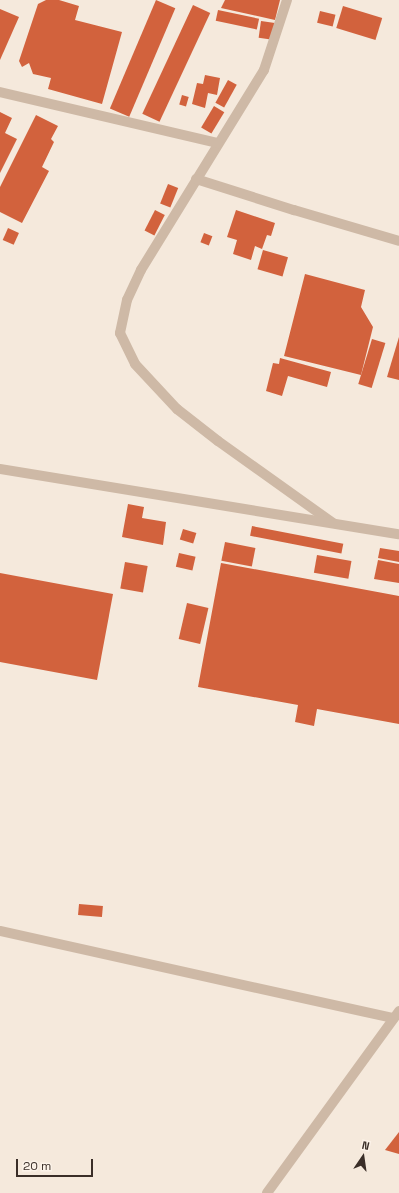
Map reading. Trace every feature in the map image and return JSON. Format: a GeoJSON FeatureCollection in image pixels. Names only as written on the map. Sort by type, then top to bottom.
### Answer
{"type":"FeatureCollection","features":[{"type":"Feature","properties":{"kind":"street"},"geometry":{"type":"LineString","coordinates":[[287,0],[264,70],[141,270],[127,300],[120,332],[135,364],[177,409],[218,441],[333,522]]}},
{"type":"Feature","properties":{"kind":"street"},"geometry":{"type":"LineString","coordinates":[[0,92],[218,143]]}},
{"type":"Feature","properties":{"kind":"street"},"geometry":{"type":"LineString","coordinates":[[196,179],[399,241]]}},
{"type":"Feature","properties":{"kind":"street"},"geometry":{"type":"LineString","coordinates":[[0,469],[333,522],[399,534]]}},
{"type":"Feature","properties":{"kind":"street"},"geometry":{"type":"LineString","coordinates":[[0,931],[397,1014],[267,1193]]}},
{"type":"Feature","properties":{"kind":"building"},"geometry":{"type":"Polygon","coordinates":[[[46,0],[59,0],[79,6],[75,20],[122,32],[102,104],[48,89],[51,78],[33,74],[29,63],[22,67],[19,61],[38,4],[46,0]]]}},
{"type":"Feature","properties":{"kind":"building"},"geometry":{"type":"Polygon","coordinates":[[[156,0],[175,8],[129,117],[110,109],[156,0]]]}},
{"type":"Feature","properties":{"kind":"building"},"geometry":{"type":"Polygon","coordinates":[[[225,0],[280,0],[275,20],[221,8],[225,0]]]}},
{"type":"Feature","properties":{"kind":"building"},"geometry":{"type":"Polygon","coordinates":[[[193,5],[210,13],[160,122],[142,114],[193,5]]]}},
{"type":"Feature","properties":{"kind":"building"},"geometry":{"type":"Polygon","coordinates":[[[343,6],[382,18],[375,40],[336,28],[343,6]]]}},
{"type":"Feature","properties":{"kind":"building"},"geometry":{"type":"Polygon","coordinates":[[[0,9],[19,17],[0,60],[0,9]]]}},
{"type":"Feature","properties":{"kind":"building"},"geometry":{"type":"Polygon","coordinates":[[[218,10],[259,19],[257,29],[216,21],[218,10]]]}},
{"type":"Feature","properties":{"kind":"building"},"geometry":{"type":"Polygon","coordinates":[[[320,11],[336,15],[333,27],[317,23],[320,11]]]}},
{"type":"Feature","properties":{"kind":"building"},"geometry":{"type":"Polygon","coordinates":[[[261,21],[275,23],[272,40],[259,38],[261,21]]]}},
{"type":"Feature","properties":{"kind":"building"},"geometry":{"type":"Polygon","coordinates":[[[205,75],[220,78],[217,95],[208,93],[205,108],[192,104],[197,83],[203,84],[205,75]]]}},
{"type":"Feature","properties":{"kind":"building"},"geometry":{"type":"Polygon","coordinates":[[[228,80],[237,85],[224,108],[215,103],[228,80]]]}},
{"type":"Feature","properties":{"kind":"building"},"geometry":{"type":"Polygon","coordinates":[[[182,95],[189,97],[186,107],[179,105],[182,95]]]}},
{"type":"Feature","properties":{"kind":"building"},"geometry":{"type":"Polygon","coordinates":[[[214,106],[224,112],[211,134],[201,127],[214,106]]]}},
{"type":"Feature","properties":{"kind":"building"},"geometry":{"type":"Polygon","coordinates":[[[0,112],[12,118],[5,133],[17,139],[0,173],[0,112]]]}},
{"type":"Feature","properties":{"kind":"building"},"geometry":{"type":"Polygon","coordinates":[[[36,115],[58,126],[51,139],[54,142],[42,167],[49,171],[22,223],[0,212],[0,187],[36,115]]]}},
{"type":"Feature","properties":{"kind":"building"},"geometry":{"type":"Polygon","coordinates":[[[168,184],[178,188],[170,208],[160,203],[168,184]]]}},
{"type":"Feature","properties":{"kind":"building"},"geometry":{"type":"Polygon","coordinates":[[[155,210],[165,215],[154,235],[145,230],[155,210]]]}},
{"type":"Feature","properties":{"kind":"building"},"geometry":{"type":"Polygon","coordinates":[[[236,210],[275,223],[271,236],[267,235],[262,249],[255,246],[251,260],[233,254],[237,240],[227,237],[236,210]]]}},
{"type":"Feature","properties":{"kind":"building"},"geometry":{"type":"Polygon","coordinates":[[[8,228],[19,233],[14,245],[3,240],[8,228]]]}},
{"type":"Feature","properties":{"kind":"building"},"geometry":{"type":"Polygon","coordinates":[[[204,233],[212,236],[209,246],[200,242],[204,233]]]}},
{"type":"Feature","properties":{"kind":"building"},"geometry":{"type":"Polygon","coordinates":[[[263,250],[288,257],[282,276],[257,269],[263,250]]]}},
{"type":"Feature","properties":{"kind":"building"},"geometry":{"type":"Polygon","coordinates":[[[305,274],[365,290],[361,307],[373,327],[361,375],[284,356],[305,274]]]}},
{"type":"Feature","properties":{"kind":"building"},"geometry":{"type":"Polygon","coordinates":[[[399,337],[399,380],[387,377],[399,337]]]}},
{"type":"Feature","properties":{"kind":"building"},"geometry":{"type":"Polygon","coordinates":[[[372,339],[385,343],[372,388],[358,384],[372,339]]]}},
{"type":"Feature","properties":{"kind":"building"},"geometry":{"type":"Polygon","coordinates":[[[280,358],[331,372],[327,387],[288,376],[282,396],[266,391],[273,363],[279,364],[280,358]]]}},
{"type":"Feature","properties":{"kind":"building"},"geometry":{"type":"Polygon","coordinates":[[[128,504],[144,507],[142,518],[166,522],[163,545],[122,537],[128,504]]]}},
{"type":"Feature","properties":{"kind":"building"},"geometry":{"type":"Polygon","coordinates":[[[252,526],[343,544],[341,554],[250,536],[252,526]]]}},
{"type":"Feature","properties":{"kind":"building"},"geometry":{"type":"Polygon","coordinates":[[[183,529],[196,533],[193,544],[180,540],[183,529]]]}},
{"type":"Feature","properties":{"kind":"building"},"geometry":{"type":"Polygon","coordinates":[[[225,542],[255,548],[252,567],[221,561],[225,542]]]}},
{"type":"Feature","properties":{"kind":"building"},"geometry":{"type":"Polygon","coordinates":[[[380,548],[399,551],[399,562],[378,558],[380,548]]]}},
{"type":"Feature","properties":{"kind":"building"},"geometry":{"type":"Polygon","coordinates":[[[179,553],[196,557],[192,570],[176,567],[179,553]]]}},
{"type":"Feature","properties":{"kind":"building"},"geometry":{"type":"Polygon","coordinates":[[[317,555],[351,561],[348,579],[314,573],[317,555]]]}},
{"type":"Feature","properties":{"kind":"building"},"geometry":{"type":"Polygon","coordinates":[[[378,560],[399,564],[399,583],[374,579],[378,560]]]}},
{"type":"Feature","properties":{"kind":"building"},"geometry":{"type":"Polygon","coordinates":[[[125,562],[148,566],[143,593],[120,589],[125,562]]]}},
{"type":"Feature","properties":{"kind":"building"},"geometry":{"type":"Polygon","coordinates":[[[221,563],[399,596],[399,724],[317,709],[314,726],[295,722],[298,705],[198,687],[221,563]]]}},
{"type":"Feature","properties":{"kind":"building"},"geometry":{"type":"Polygon","coordinates":[[[0,573],[113,594],[97,680],[0,662],[0,573]]]}},
{"type":"Feature","properties":{"kind":"building"},"geometry":{"type":"Polygon","coordinates":[[[187,603],[208,608],[200,644],[179,639],[187,603]]]}},
{"type":"Feature","properties":{"kind":"building"},"geometry":{"type":"Polygon","coordinates":[[[79,904],[103,906],[102,917],[78,915],[79,904]]]}},
{"type":"Feature","properties":{"kind":"building"},"geometry":{"type":"Polygon","coordinates":[[[399,1132],[399,1154],[385,1150],[399,1132]]]}}]}
